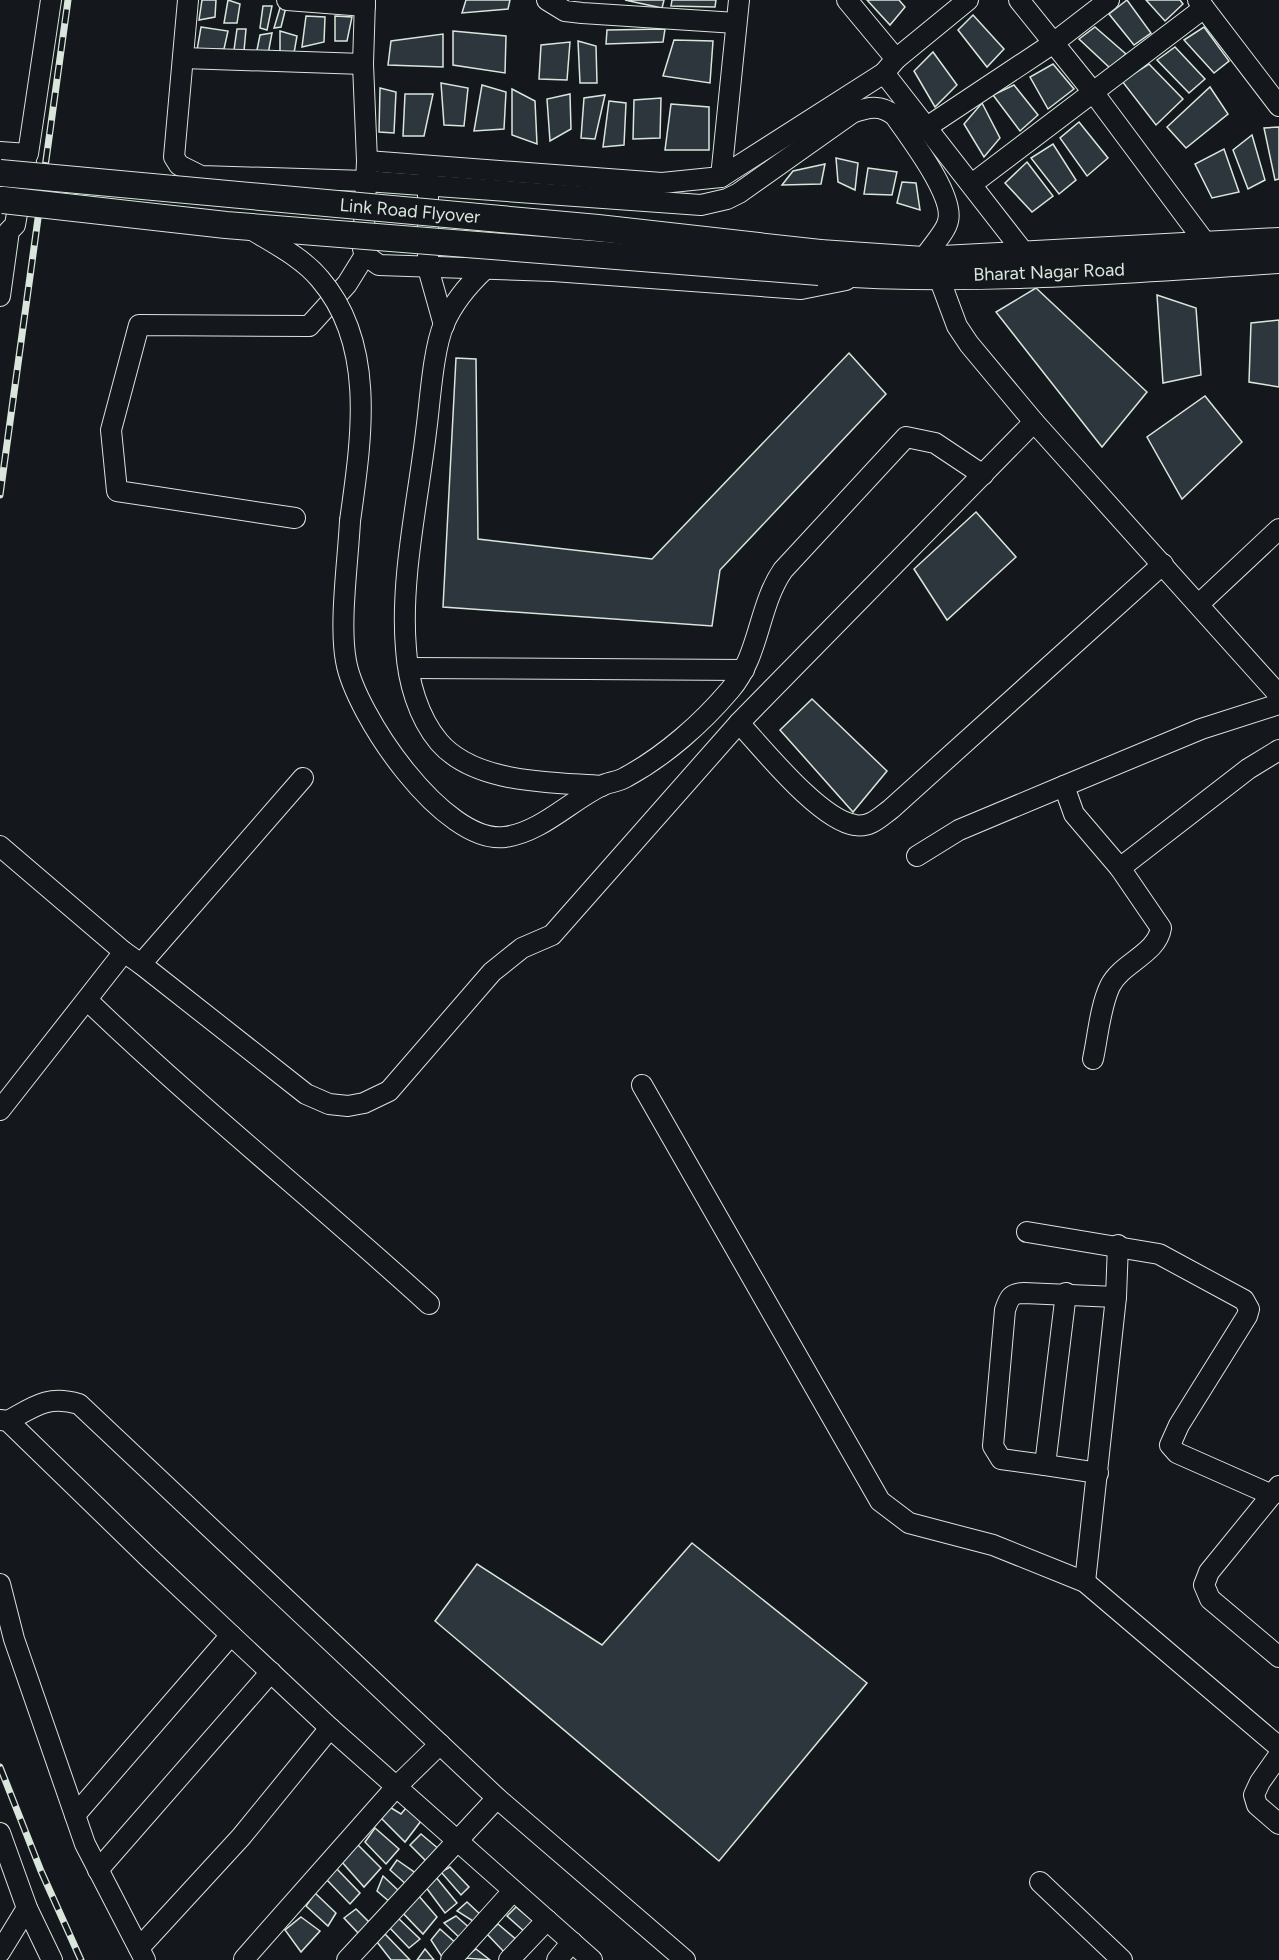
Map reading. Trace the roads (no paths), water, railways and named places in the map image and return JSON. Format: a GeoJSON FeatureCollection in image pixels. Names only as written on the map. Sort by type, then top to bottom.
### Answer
{"type":"FeatureCollection","features":[{"type":"Feature","properties":{"kind":"main road","name":"Link Road Flyover"},"geometry":{"type":"LineString","coordinates":[[0,173],[598,228],[820,262]]}},
{"type":"Feature","properties":{"kind":"main road","name":"Link Road Flyover"},"geometry":{"type":"LineString","coordinates":[[0,200],[248,227],[820,262]]}},
{"type":"Feature","properties":{"kind":"main road","name":"Bharat Nagar Road"},"geometry":{"type":"LineString","coordinates":[[820,262],[866,275],[1024,254],[1279,241]]}},
{"type":"Feature","properties":{"kind":"main road","name":"Bharat Nagar Road"},"geometry":{"type":"LineString","coordinates":[[820,262],[930,267],[1017,276],[1279,260]]}},
{"type":"Feature","properties":{"kind":"street"},"geometry":{"type":"LineString","coordinates":[[0,296],[4,230],[15,225],[51,0]]}},
{"type":"Feature","properties":{"kind":"street"},"geometry":{"type":"LineString","coordinates":[[188,0],[174,157],[186,171],[201,176],[366,171],[662,183],[721,177],[890,66],[968,0]]}},
{"type":"Feature","properties":{"kind":"street"},"geometry":{"type":"LineString","coordinates":[[287,0],[365,3],[363,64],[366,171],[365,255],[346,284],[309,326],[139,325],[111,430],[117,491],[295,518]]}},
{"type":"Feature","properties":{"kind":"street"},"geometry":{"type":"LineString","coordinates":[[547,0],[565,11],[582,14],[736,23]]}},
{"type":"Feature","properties":{"kind":"street"},"geometry":{"type":"LineString","coordinates":[[721,177],[739,0]]}},
{"type":"Feature","properties":{"kind":"street"},"geometry":{"type":"LineString","coordinates":[[847,0],[927,127],[1024,254]]}},
{"type":"Feature","properties":{"kind":"street"},"geometry":{"type":"LineString","coordinates":[[1019,0],[1052,44],[1093,92],[1207,245]]}},
{"type":"Feature","properties":{"kind":"street"},"geometry":{"type":"LineString","coordinates":[[927,127],[1052,44],[1108,0]]}},
{"type":"Feature","properties":{"kind":"street"},"geometry":{"type":"LineString","coordinates":[[972,184],[1093,92],[1201,4],[1279,106]]}},
{"type":"Feature","properties":{"kind":"street"},"geometry":{"type":"LineString","coordinates":[[183,58],[363,64]]}},
{"type":"Feature","properties":{"kind":"street"},"geometry":{"type":"LineString","coordinates":[[366,171],[428,184],[685,204],[716,203],[739,193],[852,113],[874,107],[883,108],[895,116],[946,198],[948,224],[930,267],[957,326],[969,344],[1034,422],[1279,695]]}},
{"type":"Feature","properties":{"kind":"street"},"geometry":{"type":"LineString","coordinates":[[0,152],[28,154]]}},
{"type":"Feature","properties":{"kind":"street"},"geometry":{"type":"LineString","coordinates":[[428,184],[428,268],[444,325]]}},
{"type":"Feature","properties":{"kind":"street"},"geometry":{"type":"LineString","coordinates":[[248,227],[291,254],[319,277],[340,307],[355,348],[361,396],[358,463],[350,521],[344,632],[345,661],[353,685],[377,732],[436,804],[466,828],[487,836],[505,837],[533,829],[602,786],[624,779],[677,741],[731,689],[744,670],[752,654],[772,590],[783,570],[906,437],[935,443],[982,475]]}},
{"type":"Feature","properties":{"kind":"street"},"geometry":{"type":"LineString","coordinates":[[365,255],[379,265],[553,271],[801,289],[866,275]]}},
{"type":"Feature","properties":{"kind":"street"},"geometry":{"type":"LineString","coordinates":[[485,269],[460,297],[444,325],[434,376],[405,602],[406,650],[417,704],[428,726],[454,756],[506,776],[602,786]]}},
{"type":"Feature","properties":{"kind":"street"},"geometry":{"type":"LineString","coordinates":[[0,846],[124,952],[306,1094],[329,1104],[348,1106],[364,1103],[389,1091],[498,967],[522,948],[552,935],[739,723],[1034,422]]}},
{"type":"Feature","properties":{"kind":"street"},"geometry":{"type":"LineString","coordinates":[[1199,604],[1279,529]]}},
{"type":"Feature","properties":{"kind":"street"},"geometry":{"type":"LineString","coordinates":[[739,723],[828,813],[856,826],[870,824],[891,809],[1162,564]]}},
{"type":"Feature","properties":{"kind":"street"},"geometry":{"type":"LineString","coordinates":[[410,668],[744,670]]}},
{"type":"Feature","properties":{"kind":"street"},"geometry":{"type":"LineString","coordinates":[[917,856],[960,830],[1064,786],[1201,729],[1279,704]]}},
{"type":"Feature","properties":{"kind":"street"},"geometry":{"type":"LineString","coordinates":[[1120,868],[1248,769],[1279,750]]}},
{"type":"Feature","properties":{"kind":"street"},"geometry":{"type":"LineString","coordinates":[[141,964],[303,778]]}},
{"type":"Feature","properties":{"kind":"street"},"geometry":{"type":"LineString","coordinates":[[1064,786],[1074,814],[1120,868],[1161,928],[1152,946],[1125,966],[1110,986],[1093,1059]]}},
{"type":"Feature","properties":{"kind":"street"},"geometry":{"type":"LineString","coordinates":[[0,1110],[124,952]]}},
{"type":"Feature","properties":{"kind":"street"},"geometry":{"type":"LineString","coordinates":[[87,1000],[132,1043],[331,1215],[429,1304]]}},
{"type":"Feature","properties":{"kind":"street"},"geometry":{"type":"LineString","coordinates":[[642,1085],[880,1501],[909,1523],[993,1545],[1085,1582],[1279,1747]]}},
{"type":"Feature","properties":{"kind":"street"},"geometry":{"type":"LineString","coordinates":[[1027,1232],[1119,1245],[1159,1254],[1248,1305],[1247,1316],[1179,1425],[1170,1445],[1177,1453],[1276,1490],[1209,1572],[1204,1585],[1210,1599],[1279,1657]]}},
{"type":"Feature","properties":{"kind":"street"},"geometry":{"type":"LineString","coordinates":[[1085,1582],[1116,1297],[1119,1245]]}},
{"type":"Feature","properties":{"kind":"street"},"geometry":{"type":"LineString","coordinates":[[1098,1473],[1001,1459],[993,1446],[1005,1310],[1010,1297],[1015,1293],[1066,1293],[1116,1297]]}},
{"type":"Feature","properties":{"kind":"street"},"geometry":{"type":"LineString","coordinates":[[1045,1465],[1066,1293]]}},
{"type":"Feature","properties":{"kind":"street"},"geometry":{"type":"LineString","coordinates":[[592,1960],[330,1728],[4,1421],[50,1400],[61,1399],[79,1404],[497,1798],[685,1960]]}},
{"type":"Feature","properties":{"kind":"street"},"geometry":{"type":"LineString","coordinates":[[0,1584],[14,1639],[75,1815],[98,1870],[142,1954],[330,1728]]}},
{"type":"Feature","properties":{"kind":"street"},"geometry":{"type":"LineString","coordinates":[[75,1815],[231,1635]]}},
{"type":"Feature","properties":{"kind":"street"},"geometry":{"type":"LineString","coordinates":[[98,1870],[272,1672]]}},
{"type":"Feature","properties":{"kind":"street"},"geometry":{"type":"LineString","coordinates":[[244,1959],[396,1787],[440,1744]]}},
{"type":"Feature","properties":{"kind":"street"},"geometry":{"type":"LineString","coordinates":[[1279,1755],[1260,1782],[1254,1795],[1257,1805],[1279,1824]]}},
{"type":"Feature","properties":{"kind":"street"},"geometry":{"type":"LineString","coordinates":[[347,1960],[497,1798]]}},
{"type":"Feature","properties":{"kind":"street"},"geometry":{"type":"LineString","coordinates":[[0,1833],[27,1908],[52,1960]]}},
{"type":"Feature","properties":{"kind":"street"},"geometry":{"type":"LineString","coordinates":[[1040,1882],[1122,1960]]}},
{"type":"Feature","properties":{"kind":"street"},"geometry":{"type":"LineString","coordinates":[[451,1960],[513,1891]]}},
{"type":"Feature","properties":{"kind":"street"},"geometry":{"type":"LineString","coordinates":[[0,1952],[27,1908]]}},
{"type":"Feature","properties":{"kind":"street"},"geometry":{"type":"LineString","coordinates":[[509,1960],[547,1920]]}},
{"type":"Feature","properties":{"kind":"street"},"geometry":{"type":"LineString","coordinates":[[557,1960],[572,1942]]}},
{"type":"Feature","properties":{"kind":"railway"},"geometry":{"type":"LineString","coordinates":[[0,495],[68,0]]}},
{"type":"Feature","properties":{"kind":"railway"},"geometry":{"type":"LineString","coordinates":[[0,1767],[41,1871],[81,1960]]}}]}
